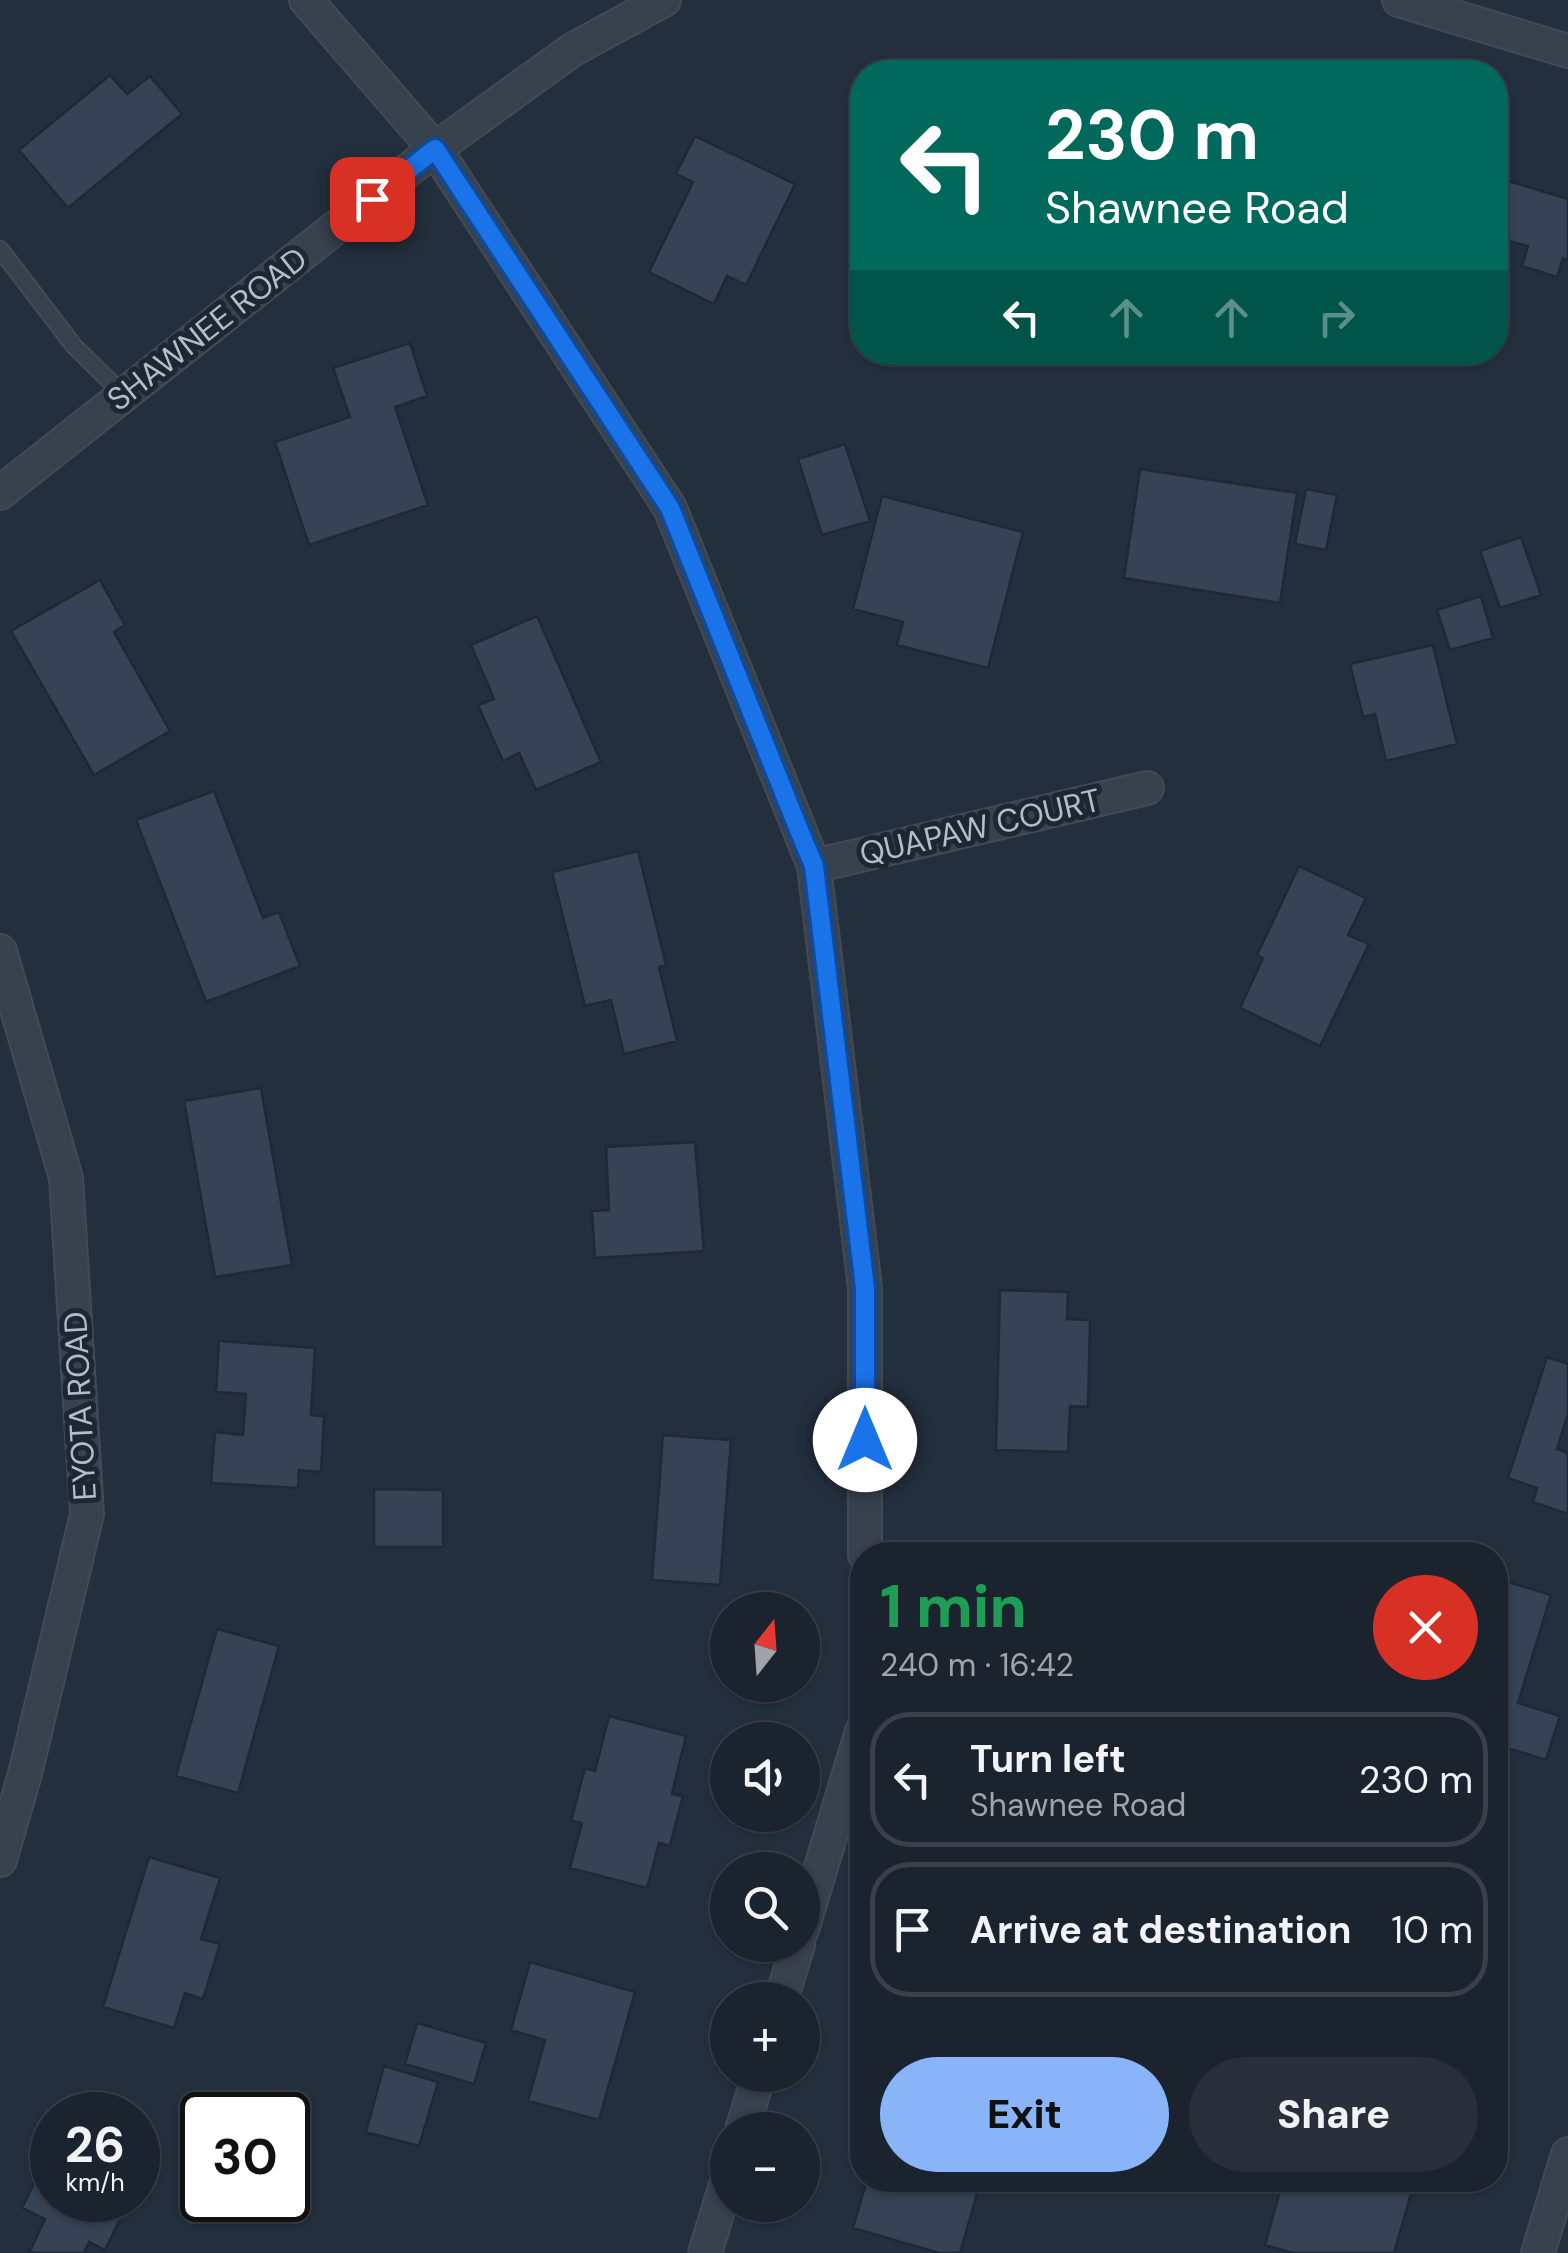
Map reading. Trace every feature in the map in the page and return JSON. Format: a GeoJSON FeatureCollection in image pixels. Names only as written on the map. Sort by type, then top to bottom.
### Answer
{"type":"FeatureCollection","features":[{"type":"Feature","properties":{"kind":"street"},"geometry":{"type":"LineString","coordinates":[[306,0],[435,149],[670,508],[814,866],[865,1288],[866,1542]]}},
{"type":"Feature","properties":{"kind":"street","name":"SHAWNEE ROAD"},"geometry":{"type":"LineString","coordinates":[[0,493],[435,149],[572,50],[664,0]]}},
{"type":"Feature","properties":{"kind":"street"},"geometry":{"type":"LineString","coordinates":[[1399,0],[1568,52]]}},
{"type":"Feature","properties":{"kind":"street","name":"QUAPAW COURT"},"geometry":{"type":"LineString","coordinates":[[814,866],[1147,788]]}},
{"type":"Feature","properties":{"kind":"street","name":"EYOTA ROAD"},"geometry":{"type":"LineString","coordinates":[[0,950],[66,1178],[87,1514],[25,1774],[0,1860]]}},
{"type":"Feature","properties":{"kind":"street"},"geometry":{"type":"LineString","coordinates":[[820,1870],[850,1771]]}},
{"type":"Feature","properties":{"kind":"street"},"geometry":{"type":"LineString","coordinates":[[1538,2253],[1568,2154]]}},
{"type":"Feature","properties":{"kind":"street"},"geometry":{"type":"LineString","coordinates":[[705,2253],[715,2222]]}},
{"type":"Feature","properties":{"kind":"lane"},"geometry":{"type":"LineString","coordinates":[[0,249],[74,346],[124,395]]}},
{"type":"Feature","properties":{"kind":"building"},"geometry":{"type":"Polygon","coordinates":[[[110,75],[127,94],[150,76],[182,114],[68,208],[19,150],[110,75]]]}},
{"type":"Feature","properties":{"kind":"building"},"geometry":{"type":"Polygon","coordinates":[[[695,136],[795,184],[746,285],[727,276],[714,304],[649,272],[693,182],[676,174],[695,136]]]}},
{"type":"Feature","properties":{"kind":"building"},"geometry":{"type":"Polygon","coordinates":[[[1508,181],[1568,199],[1568,260],[1563,258],[1557,277],[1522,266],[1528,246],[1508,241],[1508,181]]]}},
{"type":"Feature","properties":{"kind":"building"},"geometry":{"type":"Polygon","coordinates":[[[410,343],[427,396],[395,407],[428,505],[309,545],[275,442],[350,417],[333,368],[410,343]]]}},
{"type":"Feature","properties":{"kind":"building"},"geometry":{"type":"Polygon","coordinates":[[[845,444],[870,521],[822,535],[798,459],[845,444]]]}},
{"type":"Feature","properties":{"kind":"building"},"geometry":{"type":"Polygon","coordinates":[[[1140,469],[1297,493],[1280,603],[1124,578],[1140,469]]]}},
{"type":"Feature","properties":{"kind":"building"},"geometry":{"type":"Polygon","coordinates":[[[1306,489],[1337,495],[1326,550],[1295,544],[1306,489]]]}},
{"type":"Feature","properties":{"kind":"building"},"geometry":{"type":"Polygon","coordinates":[[[882,496],[1023,532],[988,668],[897,645],[903,622],[853,609],[882,496]]]}},
{"type":"Feature","properties":{"kind":"building"},"geometry":{"type":"Polygon","coordinates":[[[1521,537],[1541,595],[1500,608],[1480,551],[1521,537]]]}},
{"type":"Feature","properties":{"kind":"building"},"geometry":{"type":"Polygon","coordinates":[[[100,580],[125,625],[114,632],[170,731],[94,775],[11,631],[100,580]]]}},
{"type":"Feature","properties":{"kind":"building"},"geometry":{"type":"Polygon","coordinates":[[[1481,596],[1493,638],[1450,650],[1437,610],[1481,596]]]}},
{"type":"Feature","properties":{"kind":"building"},"geometry":{"type":"Polygon","coordinates":[[[537,616],[601,762],[536,790],[519,753],[503,761],[478,705],[494,699],[471,645],[537,616]]]}},
{"type":"Feature","properties":{"kind":"building"},"geometry":{"type":"Polygon","coordinates":[[[1433,645],[1457,744],[1386,761],[1375,714],[1363,717],[1350,664],[1433,645]]]}},
{"type":"Feature","properties":{"kind":"building"},"geometry":{"type":"Polygon","coordinates":[[[214,791],[263,918],[279,912],[300,966],[206,1002],[136,820],[214,791]]]}},
{"type":"Feature","properties":{"kind":"building"},"geometry":{"type":"Polygon","coordinates":[[[638,851],[666,965],[659,967],[677,1041],[624,1054],[611,1000],[585,1006],[552,872],[638,851]]]}},
{"type":"Feature","properties":{"kind":"building"},"geometry":{"type":"Polygon","coordinates":[[[1299,866],[1366,898],[1348,935],[1369,944],[1320,1046],[1240,1008],[1263,958],[1257,955],[1299,866]]]}},
{"type":"Feature","properties":{"kind":"building"},"geometry":{"type":"Polygon","coordinates":[[[261,1088],[292,1265],[215,1277],[184,1101],[261,1088]]]}},
{"type":"Feature","properties":{"kind":"building"},"geometry":{"type":"Polygon","coordinates":[[[695,1142],[704,1251],[595,1258],[592,1211],[609,1210],[606,1147],[695,1142]]]}},
{"type":"Feature","properties":{"kind":"building"},"geometry":{"type":"Polygon","coordinates":[[[1000,1290],[1068,1292],[1067,1319],[1090,1320],[1088,1407],[1070,1406],[1068,1452],[996,1450],[1000,1290]]]}},
{"type":"Feature","properties":{"kind":"building"},"geometry":{"type":"Polygon","coordinates":[[[219,1341],[315,1348],[311,1415],[324,1416],[321,1472],[299,1470],[298,1488],[211,1483],[215,1432],[243,1435],[246,1394],[216,1392],[219,1341]]]}},
{"type":"Feature","properties":{"kind":"building"},"geometry":{"type":"Polygon","coordinates":[[[1547,1357],[1568,1364],[1568,1414],[1557,1449],[1568,1453],[1568,1514],[1533,1502],[1537,1488],[1508,1478],[1547,1357]]]}},
{"type":"Feature","properties":{"kind":"building"},"geometry":{"type":"Polygon","coordinates":[[[663,1435],[731,1440],[720,1585],[652,1580],[663,1435]]]}},
{"type":"Feature","properties":{"kind":"building"},"geometry":{"type":"Polygon","coordinates":[[[374,1489],[443,1490],[443,1547],[374,1547],[374,1489]]]}},
{"type":"Feature","properties":{"kind":"building"},"geometry":{"type":"Polygon","coordinates":[[[1508,1582],[1551,1595],[1518,1703],[1560,1716],[1546,1760],[1508,1748],[1508,1582]]]}},
{"type":"Feature","properties":{"kind":"building"},"geometry":{"type":"Polygon","coordinates":[[[217,1629],[279,1646],[238,1793],[176,1776],[217,1629]]]}},
{"type":"Feature","properties":{"kind":"building"},"geometry":{"type":"Polygon","coordinates":[[[609,1716],[686,1736],[672,1794],[683,1796],[670,1846],[659,1843],[647,1888],[570,1868],[582,1823],[571,1821],[585,1768],[595,1771],[609,1716]]]}},
{"type":"Feature","properties":{"kind":"building"},"geometry":{"type":"Polygon","coordinates":[[[149,1857],[220,1878],[201,1939],[220,1944],[203,1999],[185,1993],[174,2028],[103,2007],[149,1857]]]}},
{"type":"Feature","properties":{"kind":"building"},"geometry":{"type":"Polygon","coordinates":[[[530,1962],[635,1992],[599,2120],[528,2101],[545,2040],[511,2030],[530,1962]]]}},
{"type":"Feature","properties":{"kind":"building"},"geometry":{"type":"Polygon","coordinates":[[[417,2023],[486,2043],[474,2084],[405,2064],[417,2023]]]}},
{"type":"Feature","properties":{"kind":"building"},"geometry":{"type":"Polygon","coordinates":[[[384,2066],[438,2082],[419,2146],[366,2132],[384,2066]]]}},
{"type":"Feature","properties":{"kind":"building"},"geometry":{"type":"Polygon","coordinates":[[[30,2191],[30,2212],[22,2208],[30,2191]]]}},
{"type":"Feature","properties":{"kind":"building"},"geometry":{"type":"Polygon","coordinates":[[[864,2192],[978,2192],[960,2253],[939,2253],[853,2228],[864,2192]]]}},
{"type":"Feature","properties":{"kind":"building"},"geometry":{"type":"Polygon","coordinates":[[[1280,2192],[1412,2192],[1394,2253],[1293,2253],[1265,2245],[1280,2192]]]}},
{"type":"Feature","properties":{"kind":"building"},"geometry":{"type":"Polygon","coordinates":[[[44,2222],[118,2222],[105,2250],[89,2242],[84,2253],[29,2253],[44,2222]]]}},
{"type":"Feature","properties":{"kind":"route"},"geometry":{"type":"LineString","coordinates":[[372,199],[435,149],[670,508],[814,866],[865,1288],[865,1440]]}}]}
